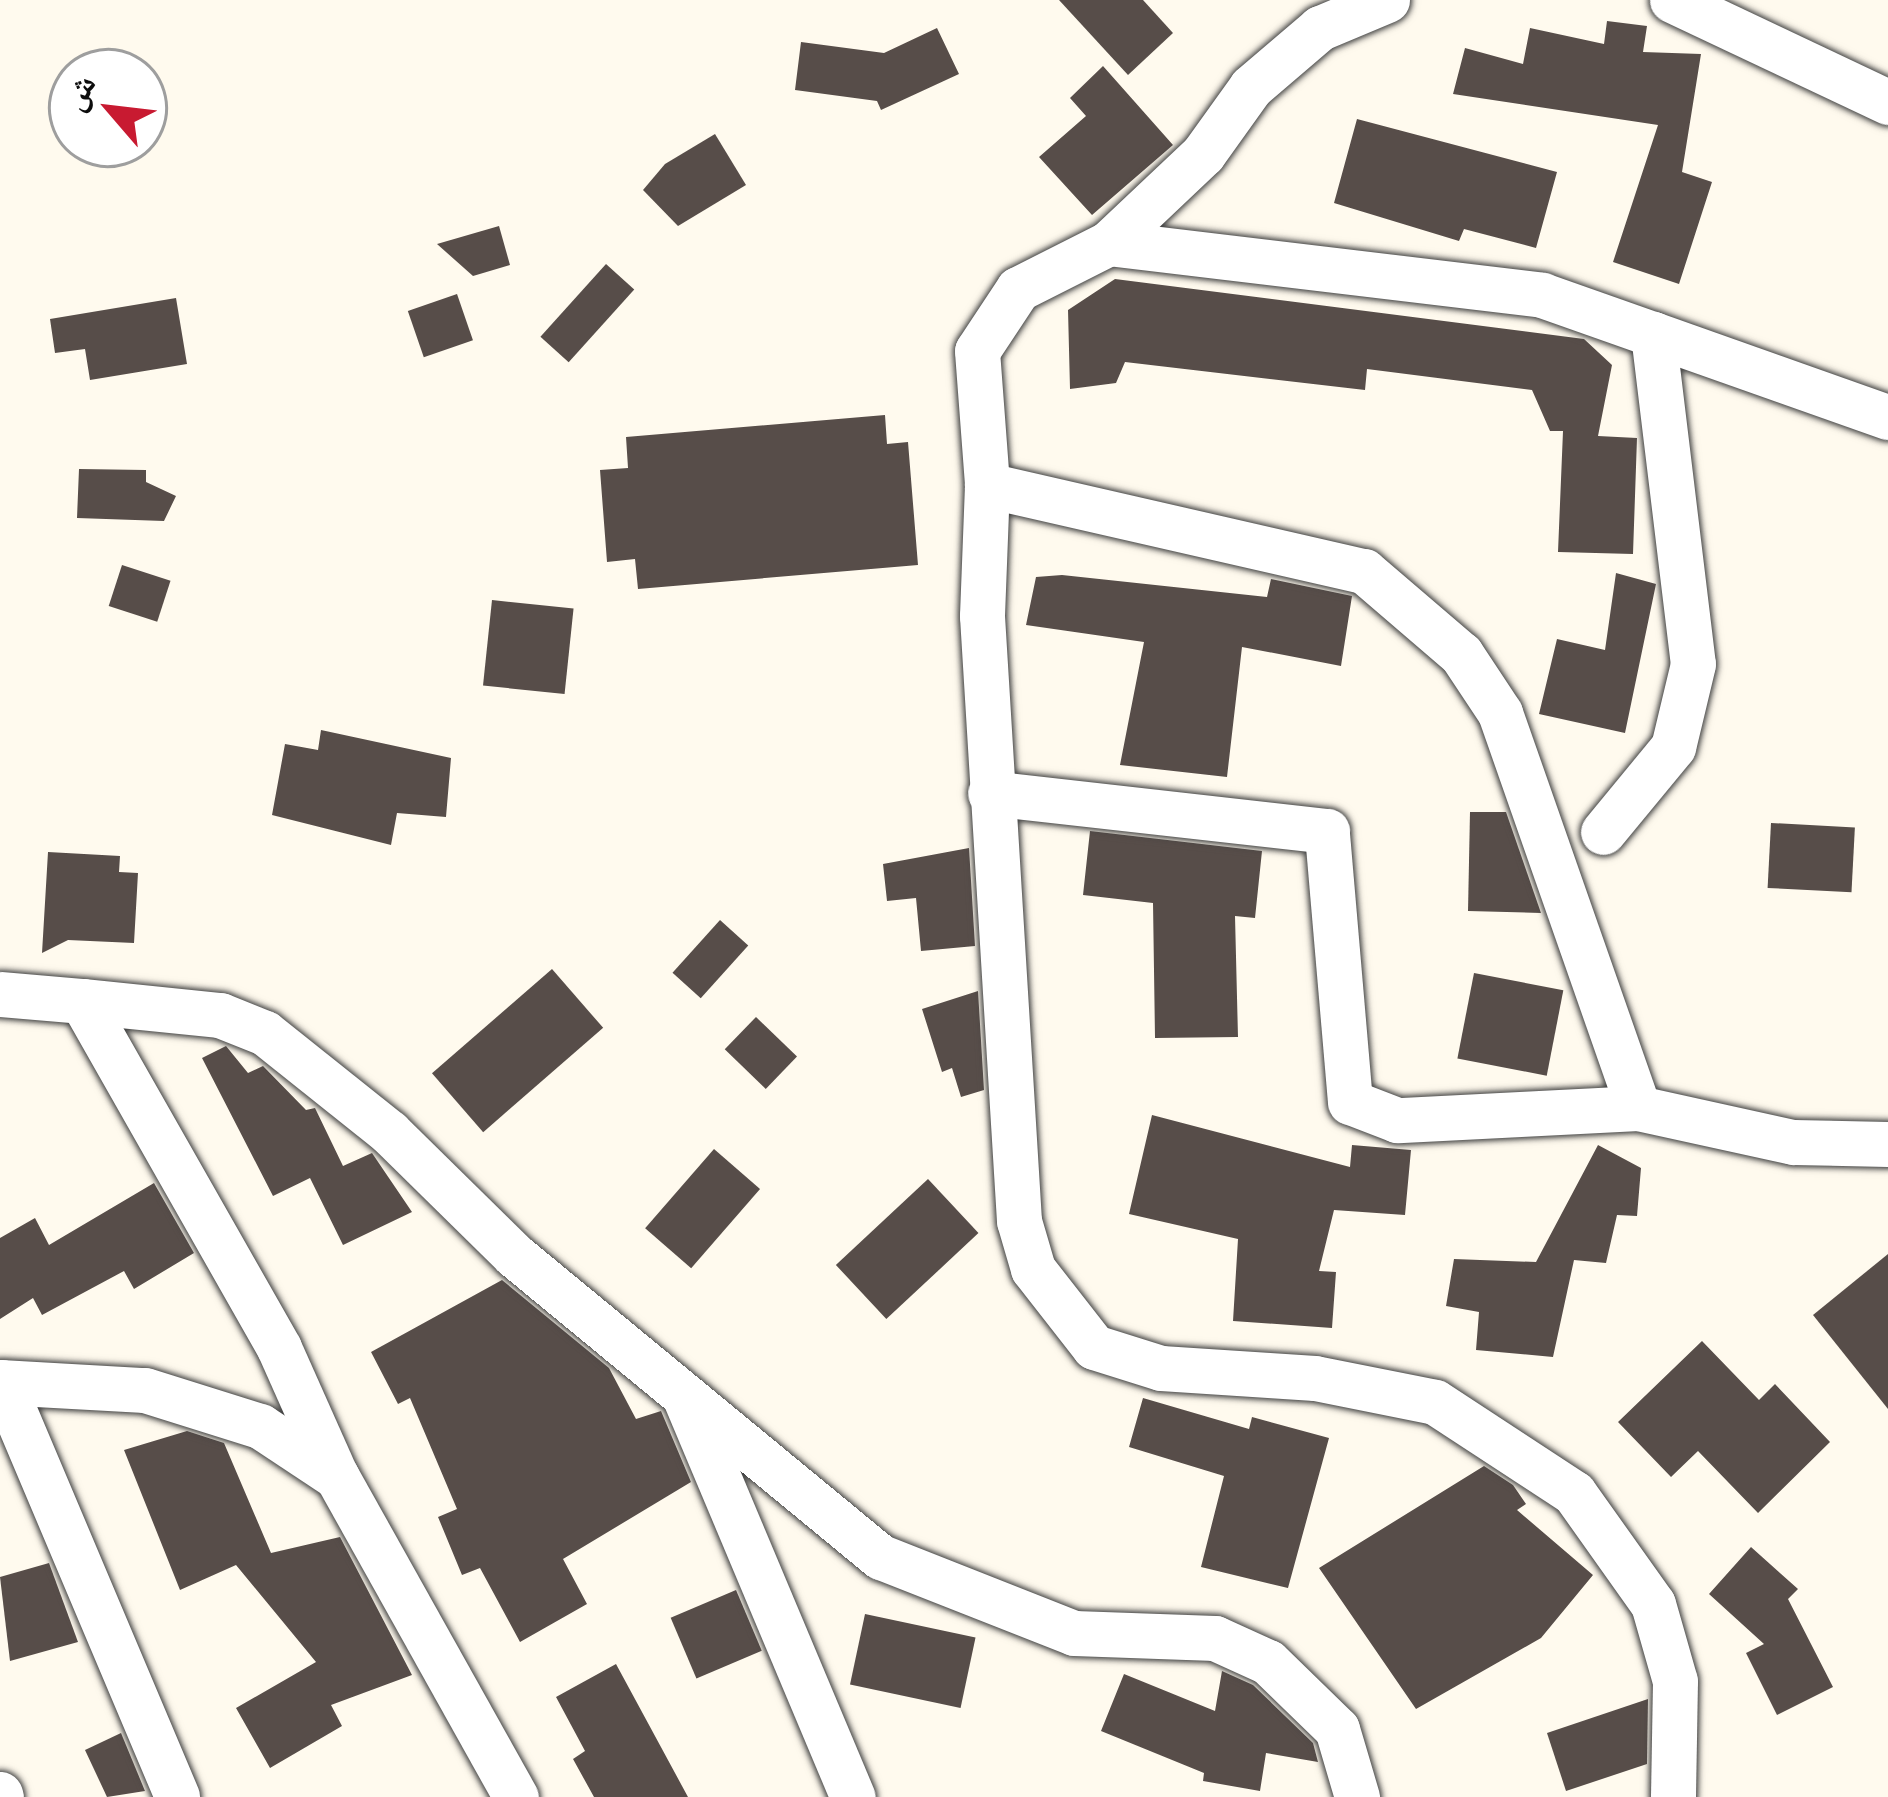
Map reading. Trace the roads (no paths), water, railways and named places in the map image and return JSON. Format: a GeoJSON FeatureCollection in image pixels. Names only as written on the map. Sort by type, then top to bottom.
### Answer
{"type":"FeatureCollection","features":[{"type":"Feature","properties":{"kind":"street"},"geometry":{"type":"LineString","coordinates":[[1387,0],[1321,28],[1250,87],[1203,154],[1109,243],[1018,289],[977,351],[987,485],[990,793],[1019,1221],[1059,1312],[1094,1347],[1161,1368],[1316,1378],[1435,1402],[1574,1493],[1653,1604],[1675,1681],[1673,1797]]}},
{"type":"Feature","properties":{"kind":"street"},"geometry":{"type":"LineString","coordinates":[[1672,0],[1888,102]]}},
{"type":"Feature","properties":{"kind":"street"},"geometry":{"type":"LineString","coordinates":[[1109,243],[1542,295],[1888,417]]}},
{"type":"Feature","properties":{"kind":"street"},"geometry":{"type":"LineString","coordinates":[[1603,832],[1672,747],[1693,664],[1653,334]]}},
{"type":"Feature","properties":{"kind":"street"},"geometry":{"type":"LineString","coordinates":[[987,485],[1304,550],[1364,571],[1447,641],[1500,712],[1638,1108]]}},
{"type":"Feature","properties":{"kind":"street"},"geometry":{"type":"LineString","coordinates":[[990,793],[1327,831],[1350,1102],[1396,1120],[1638,1108],[1793,1142],[1888,1144]]}},
{"type":"Feature","properties":{"kind":"street"},"geometry":{"type":"LineString","coordinates":[[0,994],[220,1015],[265,1033],[685,1397],[881,1557],[1074,1633],[1215,1638],[1268,1662],[1337,1729],[1357,1797]]}},
{"type":"Feature","properties":{"kind":"street"},"geometry":{"type":"LineString","coordinates":[[82,1001],[279,1348],[337,1477],[516,1797]]}},
{"type":"Feature","properties":{"kind":"street"},"geometry":{"type":"LineString","coordinates":[[177,1797],[1,1382],[146,1390],[260,1426],[337,1477]]}},
{"type":"Feature","properties":{"kind":"street"},"geometry":{"type":"LineString","coordinates":[[685,1397],[853,1797]]}}]}
